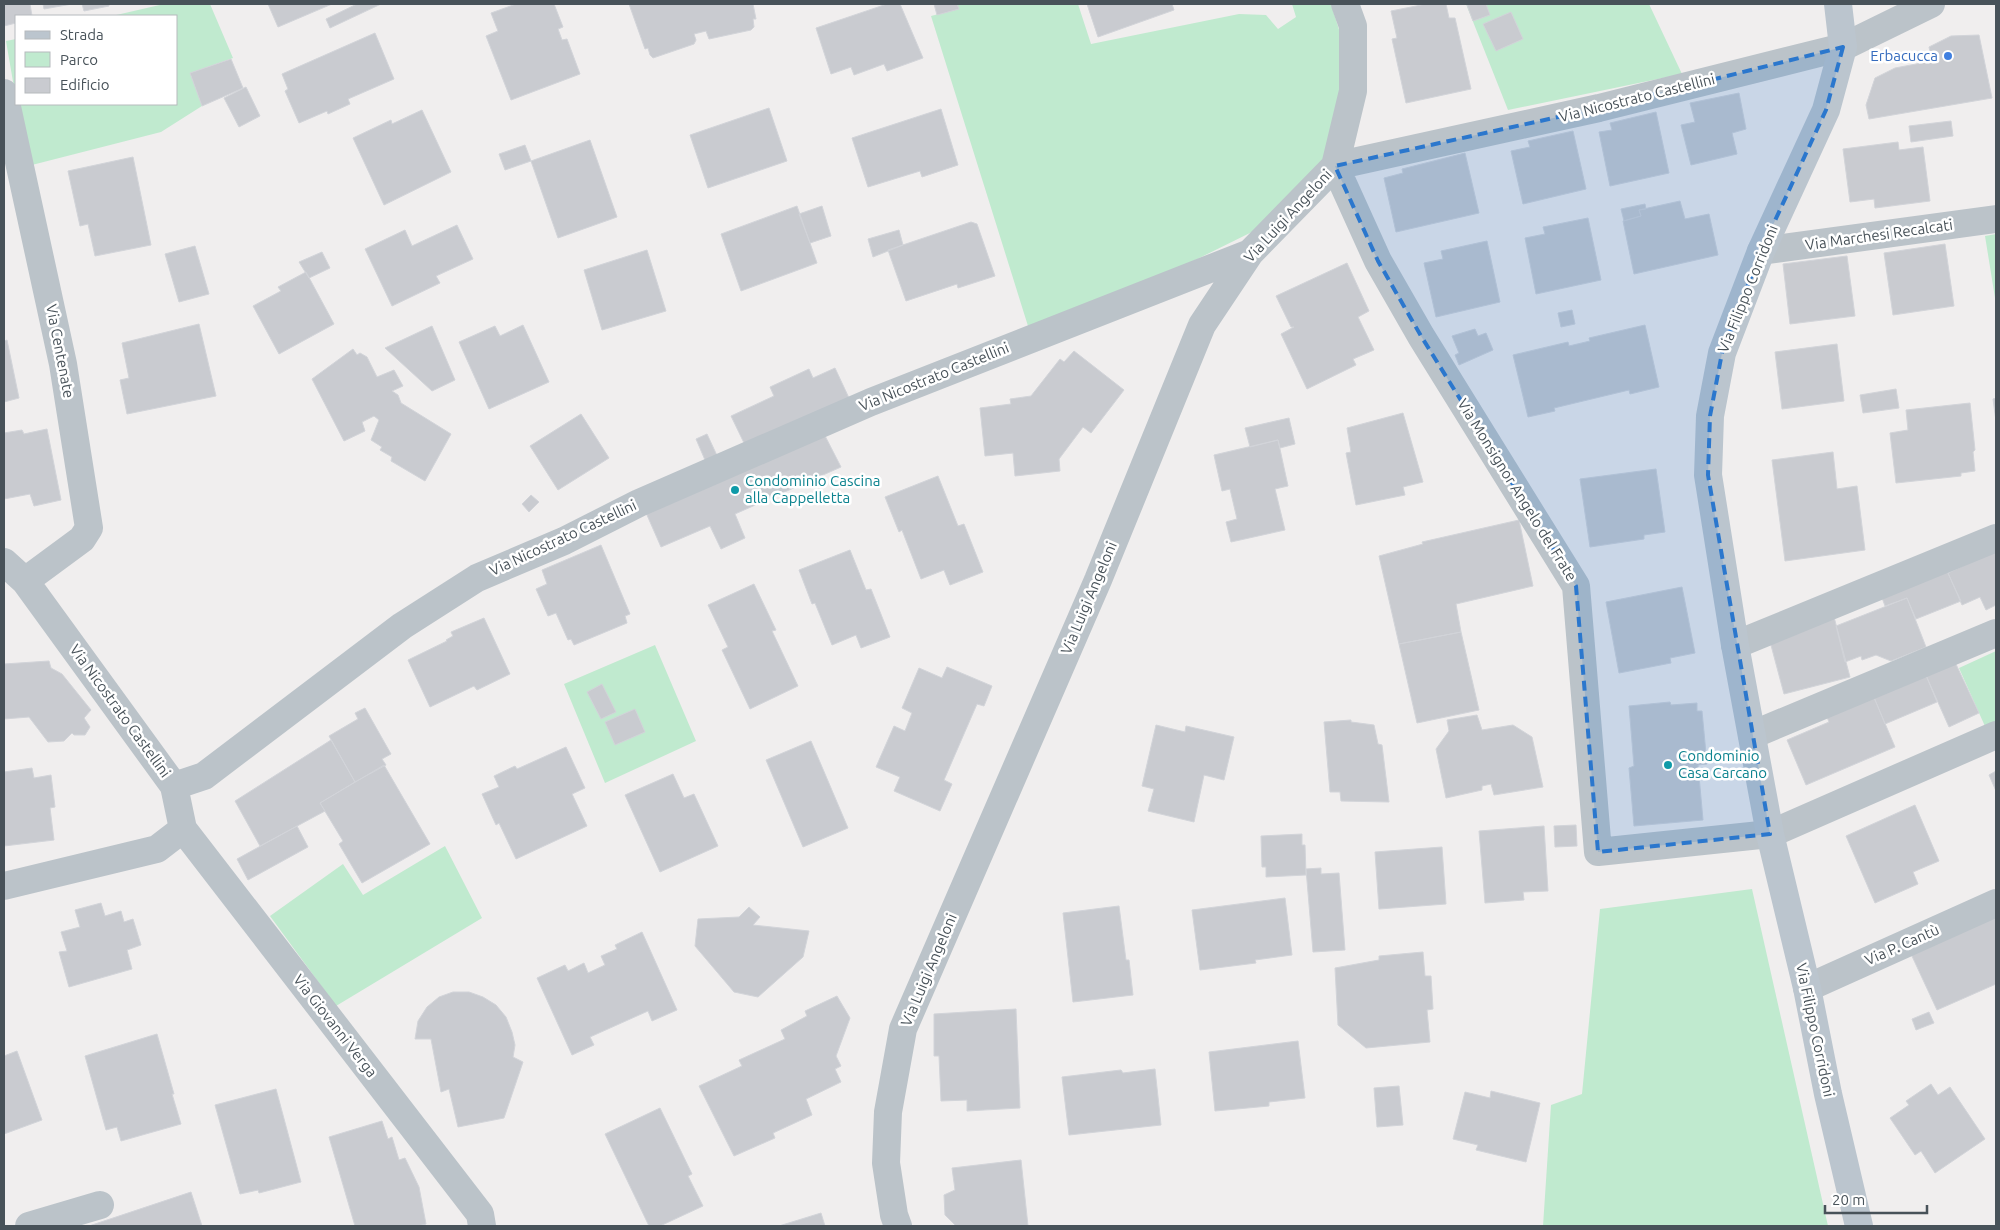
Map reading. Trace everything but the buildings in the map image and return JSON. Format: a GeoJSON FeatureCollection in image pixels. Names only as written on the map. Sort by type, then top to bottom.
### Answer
{"type":"FeatureCollection","features":[{"type":"Feature","properties":{"kind":"street","name":"Via Luigi Angeloni"},"geometry":{"type":"LineString","coordinates":[[898,1226],[894,1215],[886,1162],[888,1112],[903,1029],[1098,580],[1202,326],[1250,253],[1335,166],[1353,91],[1353,26],[1346,4]]}},
{"type":"Feature","properties":{"kind":"street","name":"Via Filippo Corridoni"},"geometry":{"type":"LineString","coordinates":[[1838,4],[1843,47],[1826,110],[1761,251],[1722,353],[1710,416],[1708,475],[1735,645],[1770,834],[1807,988],[1828,1094],[1859,1226]]}},
{"type":"Feature","properties":{"kind":"street","name":"Via Nicostrato Castellini"},"geometry":{"type":"LineString","coordinates":[[1335,166],[1600,108],[1843,47],[1931,4]]}},
{"type":"Feature","properties":{"kind":"street","name":"Via Centenate"},"geometry":{"type":"LineString","coordinates":[[4,93],[60,346],[89,528],[82,539],[25,581]]}},
{"type":"Feature","properties":{"kind":"street","name":"Via Monsignor Angelo del Frate"},"geometry":{"type":"LineString","coordinates":[[1335,166],[1378,261],[1421,336],[1576,586],[1598,852],[1770,834]]}},
{"type":"Feature","properties":{"kind":"street","name":"Via Marchesi Recalcati"},"geometry":{"type":"LineString","coordinates":[[1761,251],[1996,219]]}},
{"type":"Feature","properties":{"kind":"street","name":"Via Nicostrato Castellini"},"geometry":{"type":"LineString","coordinates":[[4,562],[25,581],[174,786],[204,776],[402,626],[477,578],[564,541],[639,503],[886,395],[1250,253]]}},
{"type":"Feature","properties":{"kind":"street"},"geometry":{"type":"LineString","coordinates":[[1735,645],[1996,538]]}},
{"type":"Feature","properties":{"kind":"street"},"geometry":{"type":"LineString","coordinates":[[1752,735],[1996,633]]}},
{"type":"Feature","properties":{"kind":"street"},"geometry":{"type":"LineString","coordinates":[[1770,834],[1996,735]]}},
{"type":"Feature","properties":{"kind":"street","name":"Via Giovanni Verga"},"geometry":{"type":"LineString","coordinates":[[174,786],[183,829],[480,1214],[482,1226]]}},
{"type":"Feature","properties":{"kind":"street"},"geometry":{"type":"LineString","coordinates":[[4,886],[157,849],[183,829]]}},
{"type":"Feature","properties":{"kind":"street","name":"Via P. Cantù"},"geometry":{"type":"LineString","coordinates":[[1807,988],[1996,903]]}},
{"type":"Feature","properties":{"kind":"street"},"geometry":{"type":"LineString","coordinates":[[29,1226],[100,1205]]}},
{"type":"Feature","properties":{"kind":"highlighted area"},"geometry":{"type":"Polygon","coordinates":[[[1843,47],[1826,110],[1761,251],[1722,353],[1710,416],[1708,475],[1770,834],[1598,852],[1576,586],[1421,336],[1378,261],[1335,166],[1599,108],[1843,47]]]}},
{"type":"Feature","properties":{"kind":"green space"},"geometry":{"type":"Polygon","coordinates":[[[164,4],[210,4],[233,58],[190,73],[202,106],[161,132],[28,166],[17,105],[178,105],[178,15],[116,15],[164,4]]]}},
{"type":"Feature","properties":{"kind":"green space"},"geometry":{"type":"Polygon","coordinates":[[[957,4],[1078,4],[1091,44],[1239,14],[1266,15],[1278,29],[1296,17],[1292,4],[1331,4],[1342,39],[1341,118],[1321,167],[1258,229],[1171,272],[1028,326],[931,16],[958,9],[957,4]]]}},
{"type":"Feature","properties":{"kind":"green space"},"geometry":{"type":"Polygon","coordinates":[[[1466,4],[1649,4],[1682,74],[1508,110],[1466,4]]]}},
{"type":"Feature","properties":{"kind":"green space"},"geometry":{"type":"Polygon","coordinates":[[[15,39],[15,93],[6,41],[15,39]]]}},
{"type":"Feature","properties":{"kind":"green space"},"geometry":{"type":"Polygon","coordinates":[[[1996,234],[1996,304],[1985,236],[1996,234]]]}},
{"type":"Feature","properties":{"kind":"green space"},"geometry":{"type":"Polygon","coordinates":[[[655,645],[696,741],[605,783],[564,684],[655,645]]]}},
{"type":"Feature","properties":{"kind":"green space"},"geometry":{"type":"Polygon","coordinates":[[[1996,651],[1996,729],[1988,733],[1959,668],[1996,651]]]}},
{"type":"Feature","properties":{"kind":"green space"},"geometry":{"type":"Polygon","coordinates":[[[445,846],[482,918],[336,1006],[270,916],[343,864],[363,895],[445,846]]]}},
{"type":"Feature","properties":{"kind":"green space"},"geometry":{"type":"Polygon","coordinates":[[[1752,889],[1828,1226],[1543,1226],[1551,1105],[1582,1094],[1600,909],[1752,889]]]}},
{"type":"Feature","properties":{"kind":"place","name":"Erbacucca"},"geometry":{"type":"Point","coordinates":[1948,56]}},
{"type":"Feature","properties":{"kind":"place","name":"Condominio Cascina alla Cappelletta"},"geometry":{"type":"Point","coordinates":[735,490]}},
{"type":"Feature","properties":{"kind":"place","name":"Condominio Casa Carcano"},"geometry":{"type":"Point","coordinates":[1668,765]}}]}
